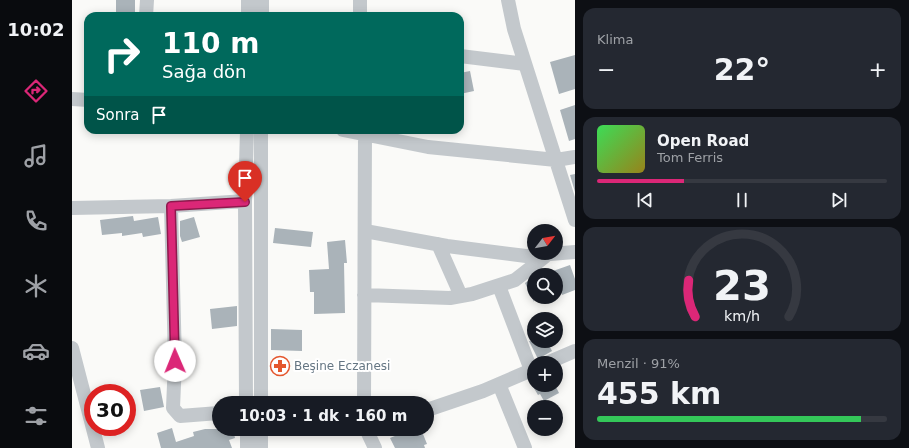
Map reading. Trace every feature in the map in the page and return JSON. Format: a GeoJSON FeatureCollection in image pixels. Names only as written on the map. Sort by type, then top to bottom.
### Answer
{"type":"FeatureCollection","features":[{"type":"Feature","properties":{"kind":"street"},"geometry":{"type":"LineString","coordinates":[[146,12],[147,0]]}},
{"type":"Feature","properties":{"kind":"street"},"geometry":{"type":"LineString","coordinates":[[248,0],[248,12]]}},
{"type":"Feature","properties":{"kind":"street"},"geometry":{"type":"LineString","coordinates":[[262,0],[262,12]]}},
{"type":"Feature","properties":{"kind":"street"},"geometry":{"type":"LineString","coordinates":[[360,0],[360,12]]}},
{"type":"Feature","properties":{"kind":"street"},"geometry":{"type":"LineString","coordinates":[[508,0],[514,29],[575,220]]}},
{"type":"Feature","properties":{"kind":"street"},"geometry":{"type":"LineString","coordinates":[[464,56],[525,64]]}},
{"type":"Feature","properties":{"kind":"street"},"geometry":{"type":"LineString","coordinates":[[72,99],[84,100]]}},
{"type":"Feature","properties":{"kind":"street"},"geometry":{"type":"LineString","coordinates":[[246,396],[245,202],[247,134]]}},
{"type":"Feature","properties":{"kind":"street"},"geometry":{"type":"LineString","coordinates":[[261,134],[261,396]]}},
{"type":"Feature","properties":{"kind":"street"},"geometry":{"type":"LineString","coordinates":[[364,396],[365,134]]}},
{"type":"Feature","properties":{"kind":"street"},"geometry":{"type":"LineString","coordinates":[[373,134],[428,147],[556,160],[575,157]]}},
{"type":"Feature","properties":{"kind":"street"},"geometry":{"type":"LineString","coordinates":[[72,208],[171,206],[245,202]]}},
{"type":"Feature","properties":{"kind":"street"},"geometry":{"type":"LineString","coordinates":[[171,206],[175,361],[173,408],[180,416],[212,414]]}},
{"type":"Feature","properties":{"kind":"street"},"geometry":{"type":"LineString","coordinates":[[365,231],[438,244],[527,256]]}},
{"type":"Feature","properties":{"kind":"street"},"geometry":{"type":"LineString","coordinates":[[438,244],[461,296]]}},
{"type":"Feature","properties":{"kind":"street"},"geometry":{"type":"LineString","coordinates":[[563,253],[575,252]]}},
{"type":"Feature","properties":{"kind":"street"},"geometry":{"type":"LineString","coordinates":[[364,295],[450,298],[472,294],[515,280],[540,260]]}},
{"type":"Feature","properties":{"kind":"street"},"geometry":{"type":"LineString","coordinates":[[499,286],[528,356]]}},
{"type":"Feature","properties":{"kind":"street"},"geometry":{"type":"LineString","coordinates":[[72,348],[98,448]]}},
{"type":"Feature","properties":{"kind":"street"},"geometry":{"type":"LineString","coordinates":[[563,356],[575,351]]}},
{"type":"Feature","properties":{"kind":"street"},"geometry":{"type":"LineString","coordinates":[[434,408],[483,391],[527,372]]}},
{"type":"Feature","properties":{"kind":"street"},"geometry":{"type":"LineString","coordinates":[[499,384],[525,448]]}},
{"type":"Feature","properties":{"kind":"street"},"geometry":{"type":"LineString","coordinates":[[247,436],[247,448]]}},
{"type":"Feature","properties":{"kind":"street"},"geometry":{"type":"LineString","coordinates":[[261,436],[261,448]]}},
{"type":"Feature","properties":{"kind":"street"},"geometry":{"type":"LineString","coordinates":[[369,436],[374,448]]}},
{"type":"Feature","properties":{"kind":"building"},"geometry":{"type":"Polygon","coordinates":[[[116,0],[135,0],[135,12],[116,12],[116,0]]]}},
{"type":"Feature","properties":{"kind":"building"},"geometry":{"type":"Polygon","coordinates":[[[575,55],[575,89],[559,94],[550,62],[575,55]]]}},
{"type":"Feature","properties":{"kind":"building"},"geometry":{"type":"Polygon","coordinates":[[[470,71],[474,91],[464,93],[464,72],[470,71]]]}},
{"type":"Feature","properties":{"kind":"building"},"geometry":{"type":"Polygon","coordinates":[[[575,105],[575,139],[569,141],[560,110],[575,105]]]}},
{"type":"Feature","properties":{"kind":"building"},"geometry":{"type":"Polygon","coordinates":[[[575,174],[575,192],[570,175],[575,174]]]}},
{"type":"Feature","properties":{"kind":"building"},"geometry":{"type":"Polygon","coordinates":[[[133,216],[134,221],[158,217],[161,234],[143,237],[142,233],[122,236],[122,233],[102,235],[100,220],[133,216]]]}},
{"type":"Feature","properties":{"kind":"building"},"geometry":{"type":"Polygon","coordinates":[[[194,217],[200,237],[182,242],[180,236],[180,221],[194,217]]]}},
{"type":"Feature","properties":{"kind":"building"},"geometry":{"type":"Polygon","coordinates":[[[275,228],[313,232],[311,247],[273,243],[275,228]]]}},
{"type":"Feature","properties":{"kind":"building"},"geometry":{"type":"Polygon","coordinates":[[[345,240],[347,263],[344,263],[345,313],[314,314],[314,292],[310,292],[309,270],[329,269],[327,242],[345,240]]]}},
{"type":"Feature","properties":{"kind":"building"},"geometry":{"type":"Polygon","coordinates":[[[570,265],[575,279],[575,290],[563,295],[563,268],[562,268],[570,265]]]}},
{"type":"Feature","properties":{"kind":"building"},"geometry":{"type":"Polygon","coordinates":[[[237,306],[237,326],[212,329],[210,309],[237,306]]]}},
{"type":"Feature","properties":{"kind":"building"},"geometry":{"type":"Polygon","coordinates":[[[271,329],[302,330],[302,351],[271,350],[271,329]]]}},
{"type":"Feature","properties":{"kind":"building"},"geometry":{"type":"Polygon","coordinates":[[[532,348],[550,348],[552,351],[543,356],[536,356],[532,348]]]}},
{"type":"Feature","properties":{"kind":"building"},"geometry":{"type":"Polygon","coordinates":[[[160,387],[164,407],[144,411],[140,390],[160,387]]]}},
{"type":"Feature","properties":{"kind":"building"},"geometry":{"type":"Polygon","coordinates":[[[536,392],[559,393],[546,400],[543,400],[540,394],[538,395],[536,392]]]}},
{"type":"Feature","properties":{"kind":"building"},"geometry":{"type":"Polygon","coordinates":[[[172,428],[176,442],[194,436],[193,432],[205,429],[212,429],[212,436],[235,436],[235,438],[229,440],[232,448],[161,448],[157,433],[172,428]]]}},
{"type":"Feature","properties":{"kind":"building"},"geometry":{"type":"Polygon","coordinates":[[[395,436],[424,436],[427,444],[424,445],[425,448],[395,448],[390,438],[395,436]]]}},
{"type":"Feature","properties":{"kind":"place","name":"Beşine Eczanesi"},"geometry":{"type":"Point","coordinates":[280,366]}},
{"type":"Feature","properties":{"kind":"route"},"geometry":{"type":"LineString","coordinates":[[175,361],[171,206],[245,202]]}}]}
